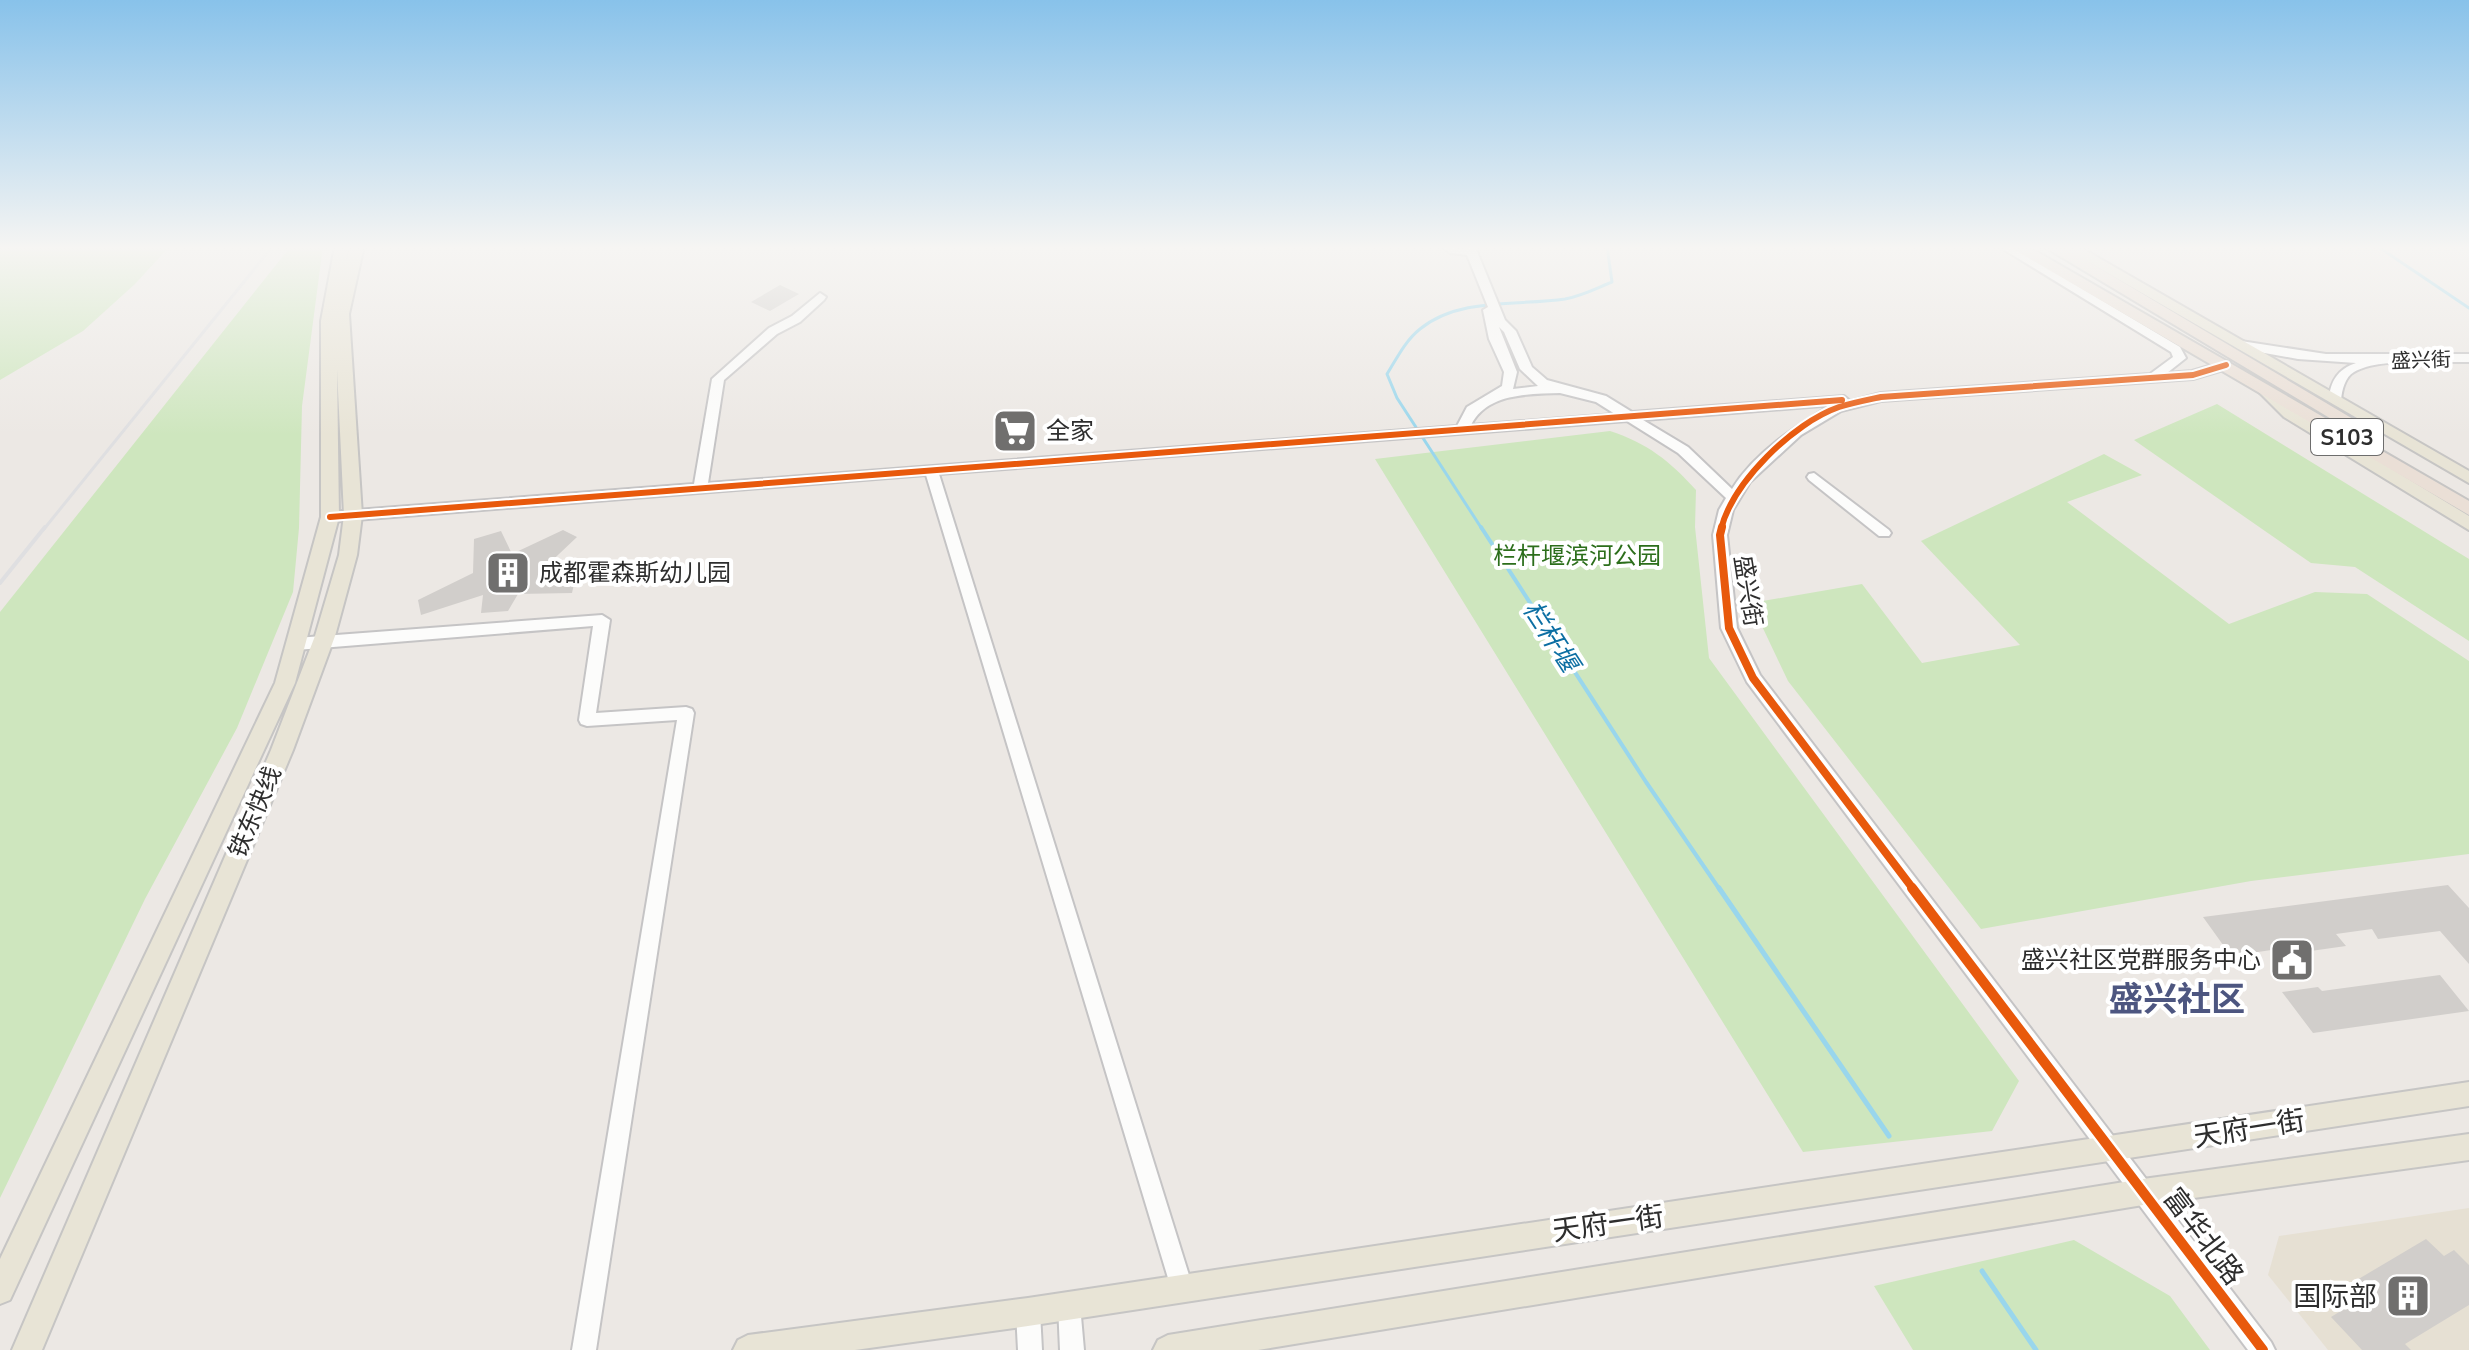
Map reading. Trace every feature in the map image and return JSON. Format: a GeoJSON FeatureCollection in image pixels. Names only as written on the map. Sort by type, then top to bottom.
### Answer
{"type":"FeatureCollection","features":[{"type":"Feature","properties":{"kind":"highway","name":"S103"},"geometry":{"type":"LineString","coordinates":[[2127,309],[2469,509]]}},
{"type":"Feature","properties":{"kind":"highway","name":"S103"},"geometry":{"type":"LineString","coordinates":[[2158,309],[2469,493]]}},
{"type":"Feature","properties":{"kind":"main road","name":"铁东快线"},"geometry":{"type":"LineString","coordinates":[[27,1350],[282,750],[323,641],[348,555],[342,516],[329,321],[331,309]]}},
{"type":"Feature","properties":{"kind":"main road","name":"铁东快线"},"geometry":{"type":"LineString","coordinates":[[0,1290],[278,697],[342,516],[343,309]]}},
{"type":"Feature","properties":{"kind":"main road"},"geometry":{"type":"LineString","coordinates":[[2178,309],[2469,478]]}},
{"type":"Feature","properties":{"kind":"main road"},"geometry":{"type":"LineString","coordinates":[[2267,392],[2290,414],[2469,524]]}},
{"type":"Feature","properties":{"kind":"main road","name":"天府一街"},"geometry":{"type":"LineString","coordinates":[[748,1350],[1028,1312],[2469,1094]]}},
{"type":"Feature","properties":{"kind":"main road","name":"天府一街"},"geometry":{"type":"LineString","coordinates":[[1168,1350],[2143,1192],[2469,1147]]}},
{"type":"Feature","properties":{"kind":"street"},"geometry":{"type":"LineString","coordinates":[[700,488],[718,379],[773,331],[796,319],[807,309]]}},
{"type":"Feature","properties":{"kind":"street"},"geometry":{"type":"LineString","coordinates":[[1493,309],[1510,331],[1526,369],[1542,383],[1601,399],[1683,450],[1734,498]]}},
{"type":"Feature","properties":{"kind":"street"},"geometry":{"type":"LineString","coordinates":[[2108,309],[2176,350],[2180,358],[2152,377]]}},
{"type":"Feature","properties":{"kind":"street"},"geometry":{"type":"LineString","coordinates":[[1463,428],[1472,410],[1509,387],[1512,374],[1493,330],[1496,316]]}},
{"type":"Feature","properties":{"kind":"street","name":"盛兴街"},"geometry":{"type":"LineString","coordinates":[[2241,345],[2270,352],[2373,361],[2469,358]]}},
{"type":"Feature","properties":{"kind":"street"},"geometry":{"type":"LineString","coordinates":[[2335,400],[2336,389],[2347,370],[2373,361]]}},
{"type":"Feature","properties":{"kind":"street","name":"盛兴街"},"geometry":{"type":"LineString","coordinates":[[2111,1147],[1753,678],[1729,628],[1720,535],[1726,510],[1745,479],[1796,432],[1836,408],[1881,397],[2193,375],[2226,365]]}},
{"type":"Feature","properties":{"kind":"street"},"geometry":{"type":"LineString","coordinates":[[1500,395],[1560,389]]}},
{"type":"Feature","properties":{"kind":"street"},"geometry":{"type":"LineString","coordinates":[[342,516],[1881,397]]}},
{"type":"Feature","properties":{"kind":"street"},"geometry":{"type":"LineString","coordinates":[[931,470],[1182,1288]]}},
{"type":"Feature","properties":{"kind":"street"},"geometry":{"type":"LineString","coordinates":[[1814,477],[1884,533]]}},
{"type":"Feature","properties":{"kind":"street"},"geometry":{"type":"LineString","coordinates":[[296,644],[602,620],[587,720],[686,713],[584,1350]]}},
{"type":"Feature","properties":{"kind":"street","name":"富华北路"},"geometry":{"type":"LineString","coordinates":[[2111,1147],[2263,1350]]}},
{"type":"Feature","properties":{"kind":"street"},"geometry":{"type":"LineString","coordinates":[[1069,1305],[1072,1350]]}},
{"type":"Feature","properties":{"kind":"street"},"geometry":{"type":"LineString","coordinates":[[1028,1312],[1030,1350]]}},
{"type":"Feature","properties":{"kind":"shaded area"},"geometry":{"type":"Polygon","coordinates":[[[2469,1208],[2469,1350],[2328,1350],[2268,1275],[2279,1236],[2469,1208]]]}},
{"type":"Feature","properties":{"kind":"green space"},"geometry":{"type":"Polygon","coordinates":[[[0,309],[107,309],[83,331],[0,380],[0,309]]]}},
{"type":"Feature","properties":{"kind":"green space"},"geometry":{"type":"Polygon","coordinates":[[[241,309],[315,309],[302,406],[299,528],[293,592],[237,728],[145,899],[0,1198],[0,612],[241,309]]]}},
{"type":"Feature","properties":{"kind":"green space"},"geometry":{"type":"Polygon","coordinates":[[[2217,404],[2469,559],[2469,641],[2355,567],[2311,563],[2134,440],[2217,404]]]}},
{"type":"Feature","properties":{"kind":"green space","name":"栏杆堰滨河公园"},"geometry":{"type":"Polygon","coordinates":[[[1610,431],[1657,454],[1696,490],[1695,527],[1709,658],[2019,1081],[1992,1131],[1803,1152],[1375,459],[1610,431]]]}},
{"type":"Feature","properties":{"kind":"green space"},"geometry":{"type":"Polygon","coordinates":[[[2104,454],[2142,475],[2067,502],[2229,624],[2315,592],[2367,594],[2469,661],[2469,854],[2251,881],[1981,929],[1788,681],[1751,603],[1862,584],[1922,663],[2020,645],[1921,541],[2104,454]]]}},
{"type":"Feature","properties":{"kind":"green space"},"geometry":{"type":"Polygon","coordinates":[[[2074,1240],[2170,1296],[2210,1350],[1913,1350],[1874,1286],[2074,1240]]]}},
{"type":"Feature","properties":{"kind":"building","name":"成都霍森斯幼儿园"},"geometry":{"type":"Polygon","coordinates":[[[563,530],[577,537],[540,572],[576,575],[572,593],[518,594],[508,611],[481,613],[483,595],[421,615],[418,600],[473,573],[474,539],[501,531],[512,554],[563,530]]]}},
{"type":"Feature","properties":{"kind":"building","name":"盛兴社区党群服务中心"},"geometry":{"type":"Polygon","coordinates":[[[2448,885],[2469,908],[2469,964],[2440,931],[2378,939],[2372,929],[2336,934],[2346,946],[2282,955],[2278,949],[2231,956],[2203,917],[2448,885]]]}},
{"type":"Feature","properties":{"kind":"building"},"geometry":{"type":"Polygon","coordinates":[[[2440,975],[2469,1011],[2313,1033],[2282,992],[2318,987],[2322,991],[2440,975]]]}},
{"type":"Feature","properties":{"kind":"building","name":"国际部"},"geometry":{"type":"Polygon","coordinates":[[[2426,1239],[2444,1256],[2454,1250],[2469,1265],[2469,1305],[2405,1344],[2411,1350],[2362,1350],[2331,1317],[2354,1303],[2340,1290],[2426,1239]]]}},
{"type":"Feature","properties":{"kind":"waterway","name":"栏杆堰"},"geometry":{"type":"LineString","coordinates":[[1463,309],[1420,329],[1387,374],[1397,398],[1482,529]]}},
{"type":"Feature","properties":{"kind":"waterway","name":"栏杆堰"},"geometry":{"type":"LineString","coordinates":[[1481,527],[1646,782],[1720,890]]}},
{"type":"Feature","properties":{"kind":"waterway","name":"栏杆堰"},"geometry":{"type":"LineString","coordinates":[[1719,888],[1889,1136]]}},
{"type":"Feature","properties":{"kind":"waterway"},"geometry":{"type":"LineString","coordinates":[[1982,1271],[2036,1350]]}},
{"type":"Feature","properties":{"kind":"railway"},"geometry":{"type":"LineString","coordinates":[[44,529],[222,309]]}},
{"type":"Feature","properties":{"kind":"railway"},"geometry":{"type":"LineString","coordinates":[[0,583],[45,527]]}},
{"type":"Feature","properties":{"kind":"cycle path"},"geometry":{"type":"LineString","coordinates":[[2226,365],[2193,375],[1881,397],[1836,408],[1796,432],[1745,479],[1726,510],[1720,535],[1729,628],[1753,678],[2263,1350]]}},
{"type":"Feature","properties":{"kind":"cycle path"},"geometry":{"type":"LineString","coordinates":[[330,517],[1842,400]]}},
{"type":"Feature","properties":{"kind":"place","name":"全家"},"geometry":{"type":"Point","coordinates":[1015,431]}},
{"type":"Feature","properties":{"kind":"place","name":"成都霍森斯幼儿园"},"geometry":{"type":"Point","coordinates":[508,573]}},
{"type":"Feature","properties":{"kind":"place","name":"盛兴社区党群服务中心"},"geometry":{"type":"Point","coordinates":[2292,960]}},
{"type":"Feature","properties":{"kind":"place","name":"国际部"},"geometry":{"type":"Point","coordinates":[2408,1296]}},
{"type":"Feature","properties":{"kind":"district","name":"盛兴社区"},"geometry":{"type":"Point","coordinates":[2177,999]}}]}
